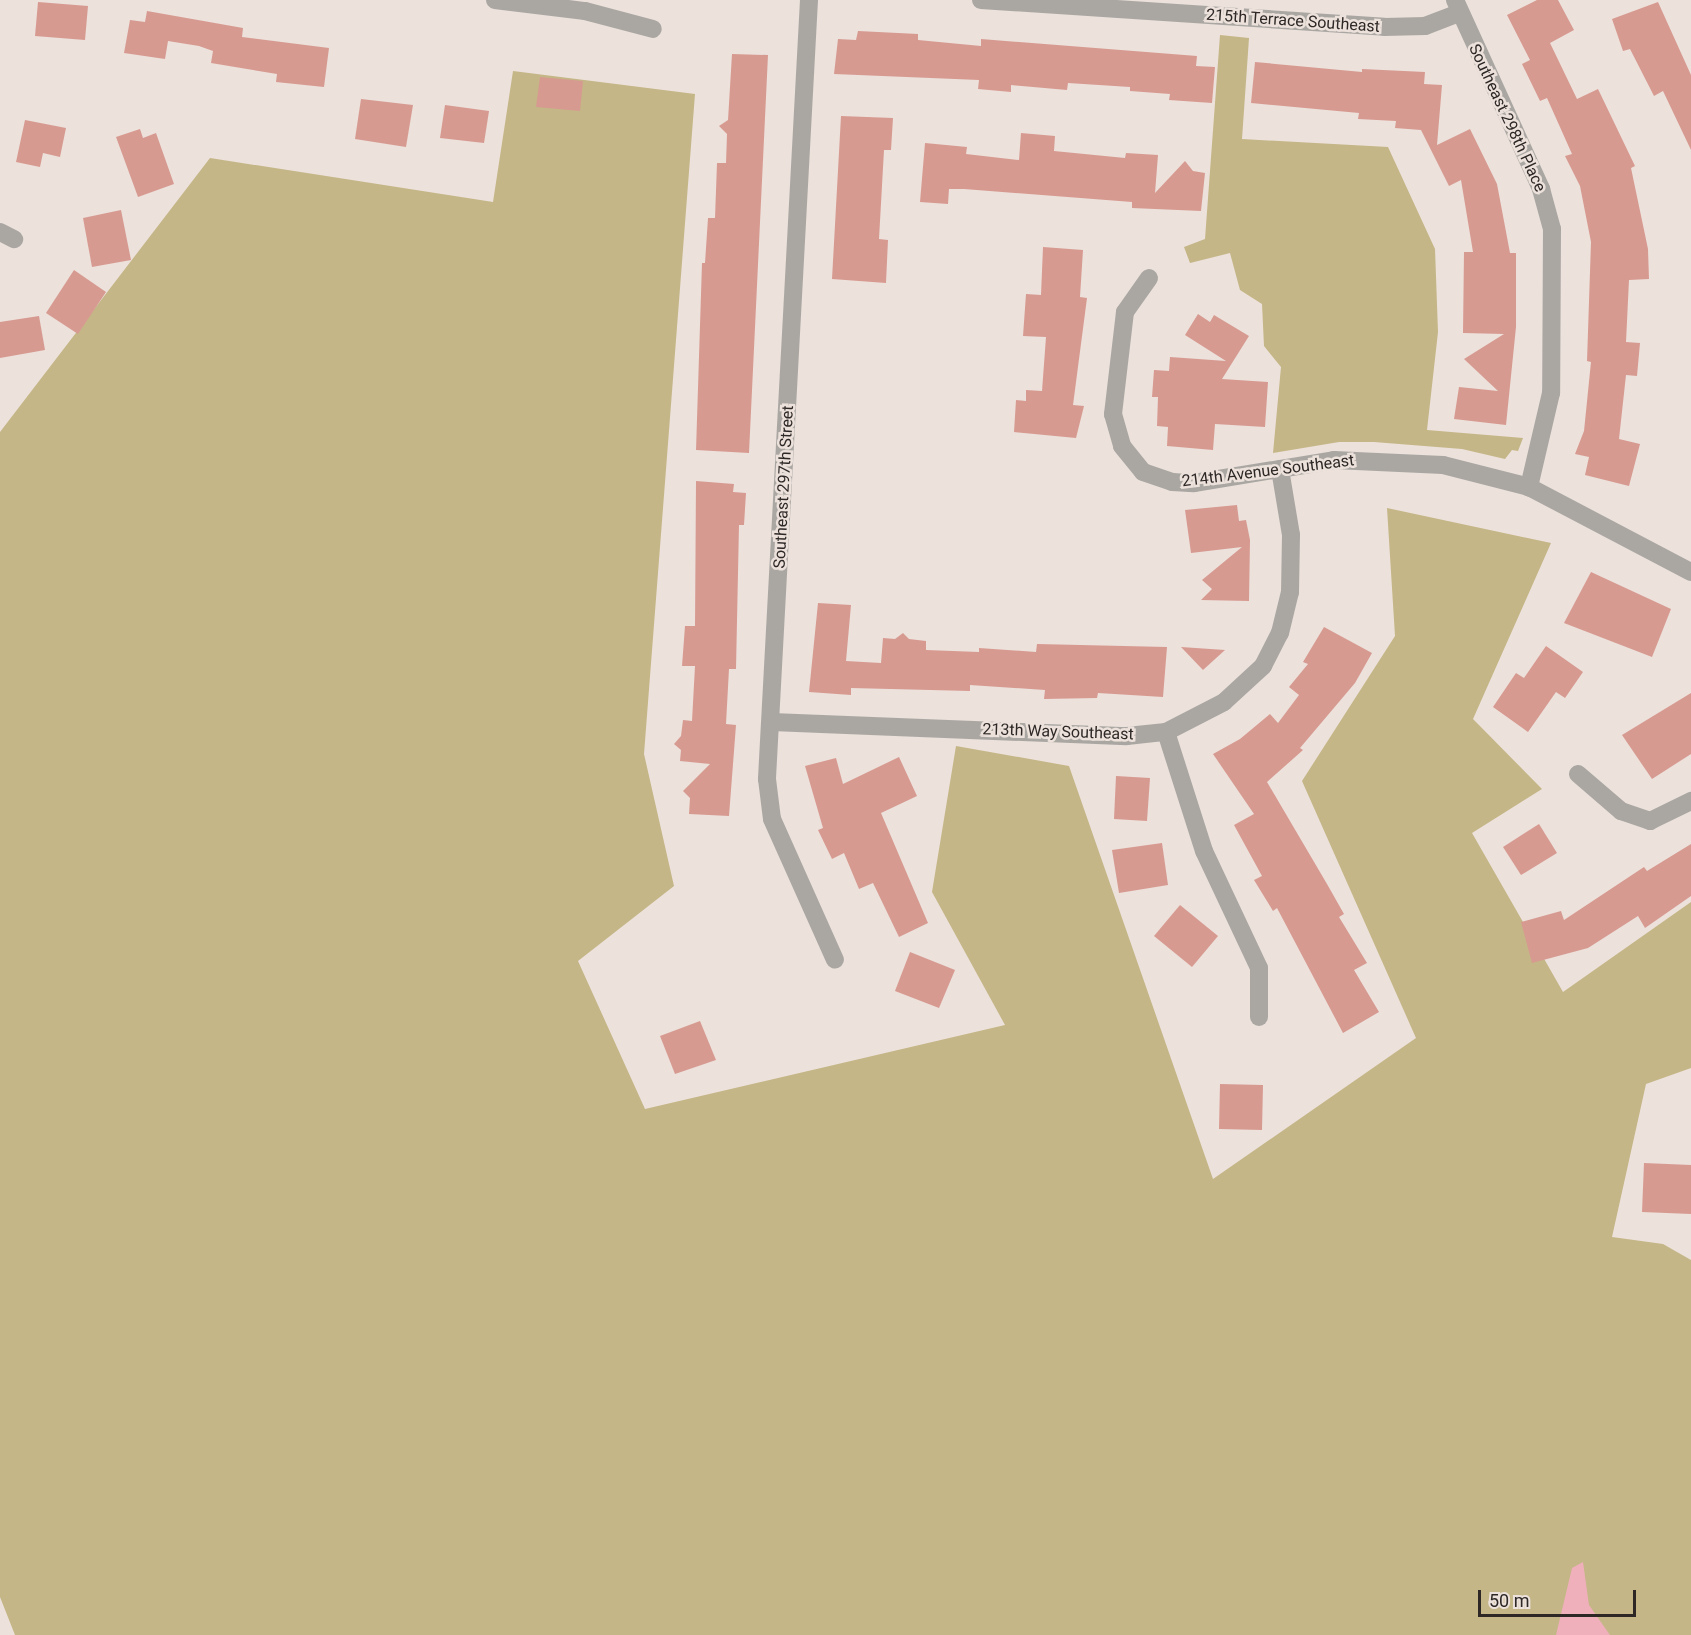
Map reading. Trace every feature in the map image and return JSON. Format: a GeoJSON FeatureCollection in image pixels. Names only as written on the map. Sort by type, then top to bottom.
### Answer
{"type":"FeatureCollection","features":[{"type":"Feature","properties":{"kind":"street"},"geometry":{"type":"LineString","coordinates":[[495,0],[585,10],[653,29]]}},
{"type":"Feature","properties":{"kind":"street","name":"Southeast 297th Street"},"geometry":{"type":"LineString","coordinates":[[809,0],[772,722],[767,778],[772,819],[834,960]]}},
{"type":"Feature","properties":{"kind":"street","name":"215th Terrace Southeast"},"geometry":{"type":"LineString","coordinates":[[981,0],[1384,27],[1425,26],[1457,7]]}},
{"type":"Feature","properties":{"kind":"street","name":"Southeast 298th Place"},"geometry":{"type":"LineString","coordinates":[[1457,7],[1541,189],[1552,229],[1551,393],[1528,487]]}},
{"type":"Feature","properties":{"kind":"street","name":"214th Avenue Southeast"},"geometry":{"type":"LineString","coordinates":[[1149,278],[1132,297],[1121,328],[1113,414],[1130,461],[1143,472],[1172,482],[1280,470],[1334,460],[1408,461],[1528,487],[1691,572]]}},
{"type":"Feature","properties":{"kind":"street","name":"213th Way Southeast"},"geometry":{"type":"LineString","coordinates":[[772,722],[1127,736],[1166,732],[1224,702],[1263,666],[1280,633],[1290,592],[1291,535],[1280,470]]}},
{"type":"Feature","properties":{"kind":"street"},"geometry":{"type":"LineString","coordinates":[[1166,732],[1204,851],[1259,968],[1258,1017]]}},
{"type":"Feature","properties":{"kind":"street"},"geometry":{"type":"LineString","coordinates":[[1578,774],[1621,811],[1650,820],[1691,801]]}},
{"type":"Feature","properties":{"kind":"shaded area"},"geometry":{"type":"Polygon","coordinates":[[[1220,35],[1249,38],[1242,139],[1388,147],[1435,249],[1438,332],[1427,430],[1523,438],[1518,451],[1512,450],[1505,459],[1462,449],[1374,442],[1339,442],[1273,453],[1281,367],[1264,346],[1262,304],[1240,290],[1230,253],[1190,263],[1184,247],[1205,239],[1220,35]]]}},
{"type":"Feature","properties":{"kind":"shaded area"},"geometry":{"type":"Polygon","coordinates":[[[513,71],[695,94],[644,754],[674,886],[578,961],[645,1109],[1005,1025],[932,892],[956,746],[1069,766],[1213,1179],[1416,1038],[1302,781],[1395,636],[1387,508],[1551,543],[1473,719],[1542,789],[1472,833],[1563,992],[1691,902],[1691,1068],[1646,1084],[1612,1237],[1663,1244],[1691,1260],[1691,1635],[15,1635],[0,1597],[0,432],[210,158],[493,202],[513,71]]]}},
{"type":"Feature","properties":{"kind":"shaded area"},"geometry":{"type":"Polygon","coordinates":[[[1583,1562],[1589,1605],[1610,1635],[1556,1635],[1572,1568],[1583,1562]]]}},
{"type":"Feature","properties":{"kind":"building"},"geometry":{"type":"Polygon","coordinates":[[[1537,0],[1558,0],[1574,30],[1550,43],[1577,99],[1598,89],[1635,166],[1631,168],[1648,249],[1649,279],[1629,280],[1626,342],[1640,343],[1637,376],[1626,375],[1619,439],[1640,444],[1629,486],[1585,475],[1589,457],[1575,454],[1584,431],[1591,362],[1587,361],[1591,242],[1580,186],[1565,156],[1572,154],[1547,98],[1540,101],[1522,64],[1530,60],[1507,15],[1537,0]]]}},
{"type":"Feature","properties":{"kind":"building"},"geometry":{"type":"Polygon","coordinates":[[[38,2],[88,6],[85,40],[35,36],[38,2]]]}},
{"type":"Feature","properties":{"kind":"building"},"geometry":{"type":"Polygon","coordinates":[[[1658,2],[1691,75],[1691,150],[1663,91],[1654,96],[1630,49],[1623,51],[1612,19],[1658,2]]]}},
{"type":"Feature","properties":{"kind":"building"},"geometry":{"type":"Polygon","coordinates":[[[147,11],[243,28],[242,37],[329,48],[324,87],[276,82],[277,74],[211,63],[213,51],[199,46],[168,41],[165,59],[124,53],[130,20],[145,22],[147,11]]]}},
{"type":"Feature","properties":{"kind":"building"},"geometry":{"type":"Polygon","coordinates":[[[858,31],[918,34],[918,40],[981,46],[981,39],[1197,56],[1196,66],[1215,67],[1212,103],[1169,100],[1170,94],[1130,91],[1130,87],[1068,83],[1067,90],[1011,85],[1011,92],[978,89],[979,80],[834,74],[838,39],[856,40],[858,31]]]}},
{"type":"Feature","properties":{"kind":"building"},"geometry":{"type":"Polygon","coordinates":[[[732,54],[768,55],[749,453],[696,450],[702,263],[705,263],[708,218],[715,218],[717,163],[726,163],[727,134],[719,126],[728,120],[732,54]]]}},
{"type":"Feature","properties":{"kind":"building"},"geometry":{"type":"Polygon","coordinates":[[[1255,62],[1362,72],[1362,69],[1425,72],[1424,84],[1442,85],[1437,145],[1470,129],[1497,184],[1510,253],[1516,253],[1516,327],[1506,425],[1454,419],[1459,387],[1498,391],[1464,359],[1504,334],[1463,333],[1464,252],[1473,252],[1461,180],[1449,186],[1421,130],[1395,128],[1396,121],[1358,119],[1359,113],[1251,103],[1255,62]]]}},
{"type":"Feature","properties":{"kind":"building"},"geometry":{"type":"Polygon","coordinates":[[[540,77],[583,81],[580,111],[536,107],[540,77]]]}},
{"type":"Feature","properties":{"kind":"building"},"geometry":{"type":"Polygon","coordinates":[[[361,99],[413,105],[406,147],[355,139],[361,99]]]}},
{"type":"Feature","properties":{"kind":"building"},"geometry":{"type":"Polygon","coordinates":[[[445,105],[489,111],[484,143],[440,138],[445,105]]]}},
{"type":"Feature","properties":{"kind":"building"},"geometry":{"type":"Polygon","coordinates":[[[841,116],[893,118],[891,150],[884,150],[879,239],[888,240],[886,283],[832,279],[841,116]]]}},
{"type":"Feature","properties":{"kind":"building"},"geometry":{"type":"Polygon","coordinates":[[[25,120],[66,128],[60,157],[43,153],[40,167],[16,162],[25,120]]]}},
{"type":"Feature","properties":{"kind":"building"},"geometry":{"type":"Polygon","coordinates":[[[140,129],[143,138],[156,133],[174,184],[138,197],[116,137],[140,129]]]}},
{"type":"Feature","properties":{"kind":"building"},"geometry":{"type":"Polygon","coordinates":[[[1021,133],[1055,136],[1054,151],[1125,158],[1126,153],[1158,155],[1155,193],[1185,161],[1193,171],[1205,173],[1201,211],[1132,208],[1132,202],[964,189],[949,189],[948,204],[920,202],[925,143],[967,147],[966,154],[1019,160],[1021,133]]]}},
{"type":"Feature","properties":{"kind":"building"},"geometry":{"type":"Polygon","coordinates":[[[121,210],[131,260],[92,267],[83,218],[121,210]]]}},
{"type":"Feature","properties":{"kind":"building"},"geometry":{"type":"Polygon","coordinates":[[[1043,247],[1083,250],[1080,297],[1087,298],[1073,405],[1084,406],[1076,438],[1014,432],[1016,400],[1026,401],[1026,390],[1042,391],[1046,337],[1023,336],[1026,294],[1041,295],[1043,247]]]}},
{"type":"Feature","properties":{"kind":"building"},"geometry":{"type":"Polygon","coordinates":[[[74,270],[106,292],[78,334],[46,313],[74,270]]]}},
{"type":"Feature","properties":{"kind":"building"},"geometry":{"type":"Polygon","coordinates":[[[1198,314],[1210,322],[1214,315],[1249,336],[1222,379],[1268,382],[1265,427],[1215,424],[1213,450],[1167,446],[1168,427],[1157,426],[1158,397],[1152,397],[1154,370],[1169,371],[1170,357],[1226,361],[1185,335],[1198,314]]]}},
{"type":"Feature","properties":{"kind":"building"},"geometry":{"type":"Polygon","coordinates":[[[39,316],[45,350],[0,358],[0,322],[39,316]]]}},
{"type":"Feature","properties":{"kind":"building"},"geometry":{"type":"Polygon","coordinates":[[[696,481],[734,484],[733,492],[746,493],[744,525],[739,525],[736,669],[729,669],[726,724],[736,725],[729,816],[689,814],[690,798],[683,791],[710,764],[680,761],[681,750],[674,744],[681,736],[683,720],[692,721],[695,666],[682,666],[685,626],[695,626],[696,481]]]}},
{"type":"Feature","properties":{"kind":"building"},"geometry":{"type":"Polygon","coordinates":[[[1237,505],[1239,521],[1246,520],[1250,540],[1249,601],[1201,600],[1212,589],[1202,580],[1242,547],[1191,553],[1185,510],[1237,505]]]}},
{"type":"Feature","properties":{"kind":"building"},"geometry":{"type":"Polygon","coordinates":[[[1591,572],[1671,609],[1652,657],[1564,623],[1591,572]]]}},
{"type":"Feature","properties":{"kind":"building"},"geometry":{"type":"Polygon","coordinates":[[[818,603],[851,605],[846,661],[881,663],[883,638],[895,639],[903,633],[909,639],[926,641],[926,650],[979,652],[979,648],[1036,652],[1037,644],[1167,647],[1163,697],[1098,693],[1097,698],[1044,699],[1045,690],[970,685],[970,691],[851,688],[851,695],[809,692],[818,603]]]}},
{"type":"Feature","properties":{"kind":"building"},"geometry":{"type":"Polygon","coordinates":[[[1324,627],[1372,653],[1355,683],[1300,748],[1303,750],[1267,782],[1344,914],[1339,917],[1367,963],[1354,970],[1379,1012],[1343,1033],[1277,908],[1273,911],[1254,880],[1262,876],[1234,825],[1254,814],[1213,754],[1240,739],[1270,714],[1278,723],[1299,695],[1289,687],[1308,664],[1303,662],[1324,627]]]}},
{"type":"Feature","properties":{"kind":"building"},"geometry":{"type":"Polygon","coordinates":[[[1546,646],[1583,672],[1565,698],[1556,692],[1528,732],[1493,707],[1516,673],[1524,678],[1546,646]]]}},
{"type":"Feature","properties":{"kind":"building"},"geometry":{"type":"Polygon","coordinates":[[[1181,647],[1225,650],[1203,670],[1181,647]]]}},
{"type":"Feature","properties":{"kind":"building"},"geometry":{"type":"Polygon","coordinates":[[[1691,693],[1691,754],[1652,779],[1622,735],[1691,693]]]}},
{"type":"Feature","properties":{"kind":"building"},"geometry":{"type":"Polygon","coordinates":[[[899,757],[917,796],[881,813],[928,923],[899,937],[873,883],[859,889],[844,853],[832,859],[818,830],[823,828],[805,766],[836,758],[843,784],[899,757]]]}},
{"type":"Feature","properties":{"kind":"building"},"geometry":{"type":"Polygon","coordinates":[[[1116,776],[1150,778],[1147,821],[1114,819],[1116,776]]]}},
{"type":"Feature","properties":{"kind":"building"},"geometry":{"type":"Polygon","coordinates":[[[1539,824],[1557,853],[1521,875],[1503,847],[1539,824]]]}},
{"type":"Feature","properties":{"kind":"building"},"geometry":{"type":"Polygon","coordinates":[[[1162,843],[1168,885],[1119,893],[1112,850],[1162,843]]]}},
{"type":"Feature","properties":{"kind":"building"},"geometry":{"type":"Polygon","coordinates":[[[1691,844],[1691,896],[1645,928],[1638,916],[1588,948],[1532,963],[1521,922],[1561,911],[1564,920],[1644,867],[1647,871],[1691,844]]]}},
{"type":"Feature","properties":{"kind":"building"},"geometry":{"type":"Polygon","coordinates":[[[1180,905],[1218,936],[1192,967],[1154,936],[1180,905]]]}},
{"type":"Feature","properties":{"kind":"building"},"geometry":{"type":"Polygon","coordinates":[[[910,952],[955,970],[939,1008],[895,991],[910,952]]]}},
{"type":"Feature","properties":{"kind":"building"},"geometry":{"type":"Polygon","coordinates":[[[700,1021],[716,1060],[675,1074],[660,1036],[700,1021]]]}},
{"type":"Feature","properties":{"kind":"building"},"geometry":{"type":"Polygon","coordinates":[[[1220,1084],[1263,1085],[1262,1130],[1219,1129],[1220,1084]]]}},
{"type":"Feature","properties":{"kind":"building"},"geometry":{"type":"Polygon","coordinates":[[[1644,1163],[1691,1165],[1691,1214],[1642,1212],[1644,1163]]]}}]}
